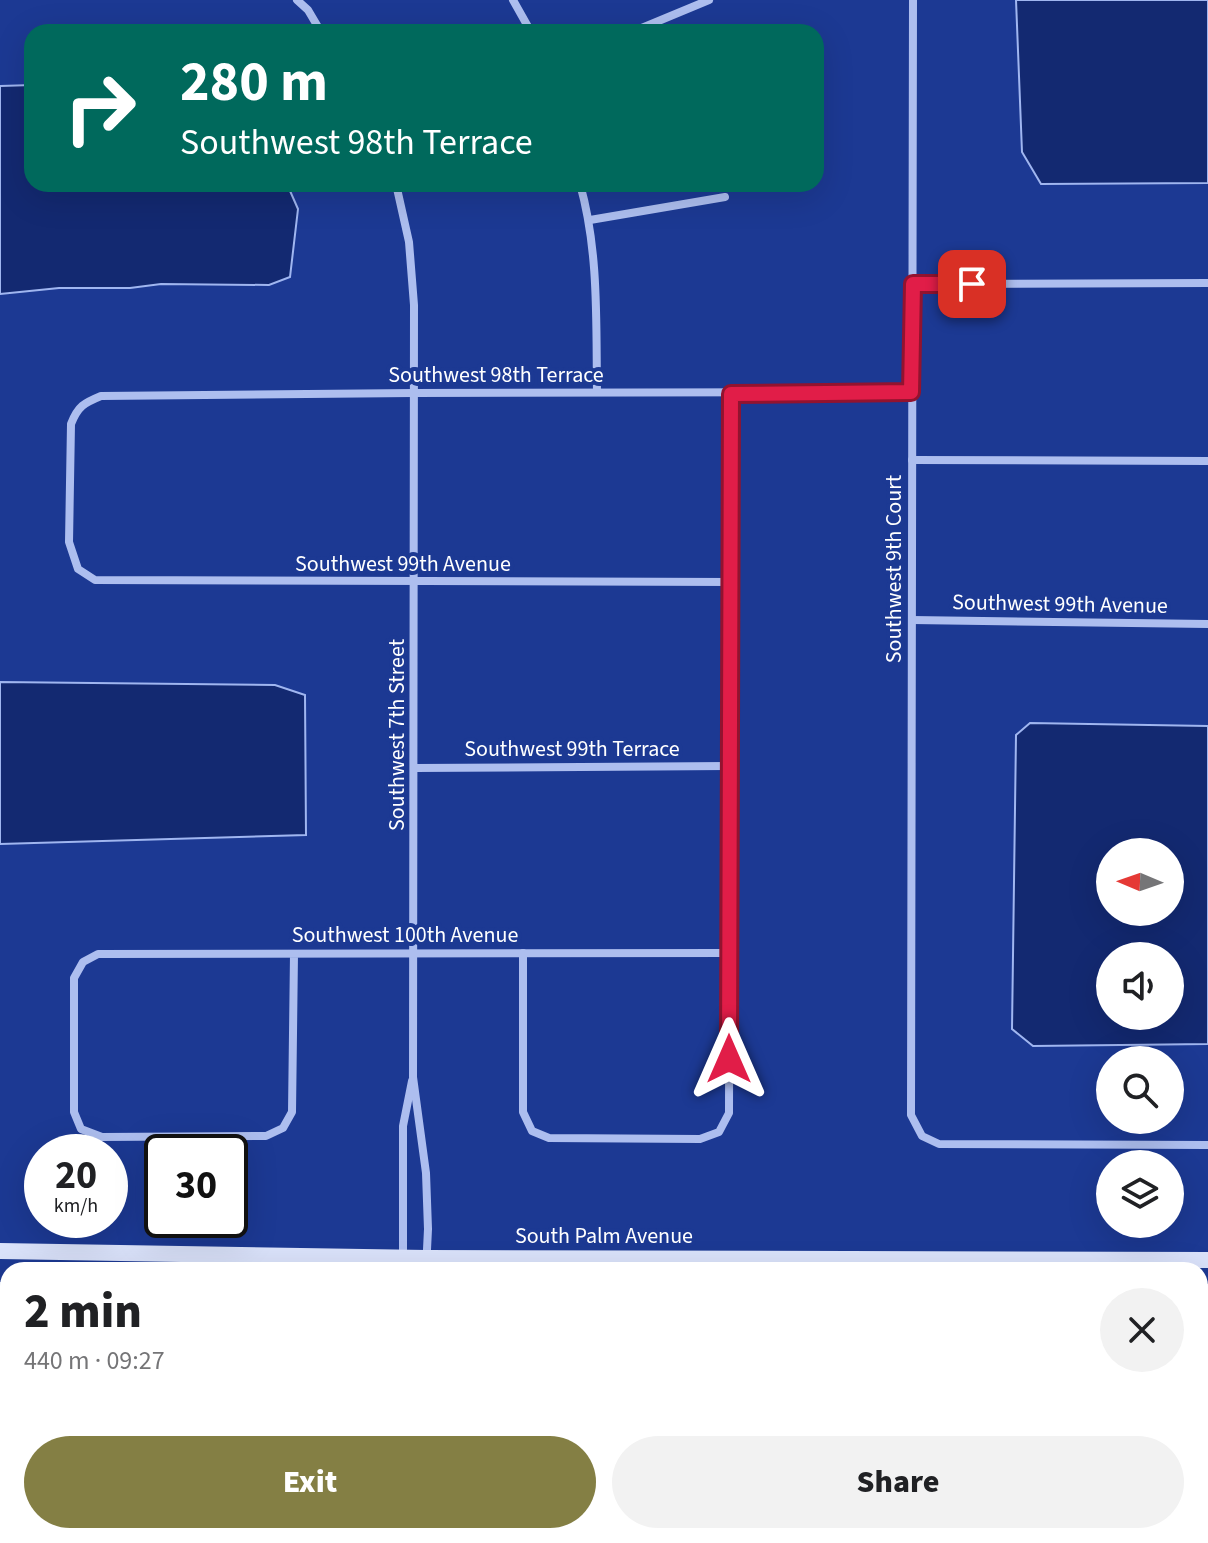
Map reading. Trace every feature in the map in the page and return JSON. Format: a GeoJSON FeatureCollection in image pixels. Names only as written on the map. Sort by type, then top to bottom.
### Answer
{"type":"FeatureCollection","features":[{"type":"Feature","properties":{"kind":"main road","name":"South Palm Avenue"},"geometry":{"type":"LineString","coordinates":[[0,1251],[342,1262]]}},
{"type":"Feature","properties":{"kind":"main road","name":"South Palm Avenue"},"geometry":{"type":"LineString","coordinates":[[817,1262],[1208,1260]]}},
{"type":"Feature","properties":{"kind":"street"},"geometry":{"type":"LineString","coordinates":[[297,0],[316,24]]}},
{"type":"Feature","properties":{"kind":"street"},"geometry":{"type":"LineString","coordinates":[[513,0],[526,24]]}},
{"type":"Feature","properties":{"kind":"street"},"geometry":{"type":"LineString","coordinates":[[651,24],[709,0]]}},
{"type":"Feature","properties":{"kind":"street","name":"Southwest 9th Court"},"geometry":{"type":"LineString","coordinates":[[913,0],[911,1115],[922,1136],[939,1144],[1208,1145]]}},
{"type":"Feature","properties":{"kind":"street","name":"Southwest 7th Street"},"geometry":{"type":"LineString","coordinates":[[398,192],[409,242],[414,305],[413,1077],[426,1173],[426,1262]]}},
{"type":"Feature","properties":{"kind":"street"},"geometry":{"type":"LineString","coordinates":[[582,192],[590,220],[597,392]]}},
{"type":"Feature","properties":{"kind":"street"},"geometry":{"type":"LineString","coordinates":[[590,220],[725,197]]}},
{"type":"Feature","properties":{"kind":"street"},"geometry":{"type":"LineString","coordinates":[[913,284],[1208,283]]}},
{"type":"Feature","properties":{"kind":"street","name":"Southwest 98th Terrace"},"geometry":{"type":"LineString","coordinates":[[78,569],[69,542],[71,424],[82,404],[101,396],[911,392]]}},
{"type":"Feature","properties":{"kind":"street"},"geometry":{"type":"LineString","coordinates":[[523,953],[523,1112],[532,1131],[549,1138],[700,1139],[719,1132],[729,1113],[731,394]]}},
{"type":"Feature","properties":{"kind":"street"},"geometry":{"type":"LineString","coordinates":[[912,460],[1208,461]]}},
{"type":"Feature","properties":{"kind":"street","name":"Southwest 99th Avenue"},"geometry":{"type":"LineString","coordinates":[[78,569],[95,580],[731,582]]}},
{"type":"Feature","properties":{"kind":"street","name":"Southwest 99th Avenue"},"geometry":{"type":"LineString","coordinates":[[912,620],[1208,624]]}},
{"type":"Feature","properties":{"kind":"street","name":"Southwest 99th Terrace"},"geometry":{"type":"LineString","coordinates":[[415,768],[728,766]]}},
{"type":"Feature","properties":{"kind":"street","name":"Southwest 100th Avenue"},"geometry":{"type":"LineString","coordinates":[[294,954],[292,1112],[283,1128],[266,1136],[117,1137],[102,1137],[81,1129],[74,1112],[74,978],[83,962],[98,954],[730,953]]}},
{"type":"Feature","properties":{"kind":"street","name":"Southwest 7th Street"},"geometry":{"type":"LineString","coordinates":[[404,1262],[403,1126],[413,1077]]}},
{"type":"Feature","properties":{"kind":"shaded area"},"geometry":{"type":"Polygon","coordinates":[[[1016,0],[1208,0],[1208,183],[1041,184],[1022,152],[1016,0]]]}},
{"type":"Feature","properties":{"kind":"shaded area"},"geometry":{"type":"Polygon","coordinates":[[[24,85],[24,192],[291,192],[298,209],[290,277],[269,285],[161,284],[0,294],[0,86],[24,85]]]}},
{"type":"Feature","properties":{"kind":"shaded area"},"geometry":{"type":"Polygon","coordinates":[[[0,682],[275,685],[305,695],[306,835],[0,844],[0,682]]]}},
{"type":"Feature","properties":{"kind":"shaded area"},"geometry":{"type":"Polygon","coordinates":[[[1030,723],[1208,726],[1208,1044],[1033,1046],[1012,1029],[1016,735],[1030,723]]]}},
{"type":"Feature","properties":{"kind":"route"},"geometry":{"type":"LineString","coordinates":[[729,1059],[731,394],[911,392],[913,284],[972,284]]}}]}
